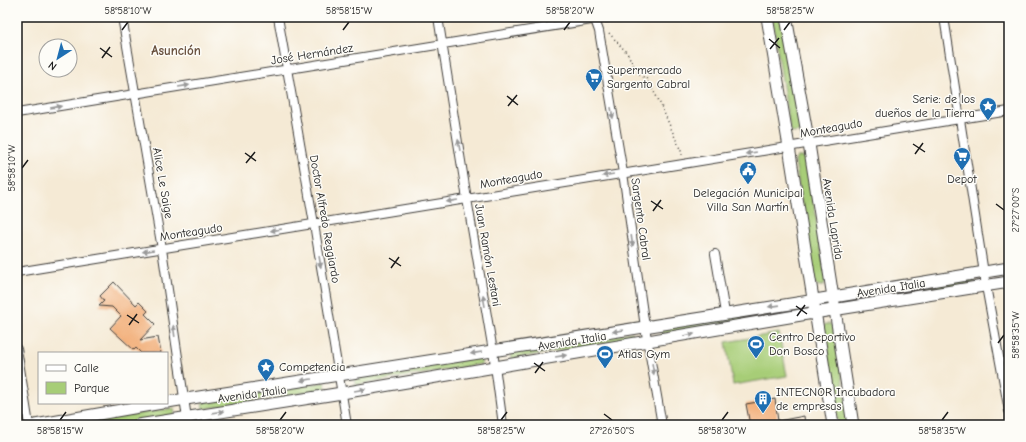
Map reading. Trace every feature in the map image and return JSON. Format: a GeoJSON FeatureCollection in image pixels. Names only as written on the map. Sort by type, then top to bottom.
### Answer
{"type":"FeatureCollection","features":[{"type":"Feature","properties":{"kind":"main road"},"geometry":{"type":"LineString","coordinates":[[767,17],[833,425]]}},
{"type":"Feature","properties":{"kind":"main road","name":"Avenida Laprida"},"geometry":{"type":"LineString","coordinates":[[786,17],[809,144],[853,425]]}},
{"type":"Feature","properties":{"kind":"main road","name":"Avenida Italia"},"geometry":{"type":"LineString","coordinates":[[168,402],[1009,268]]}},
{"type":"Feature","properties":{"kind":"main road","name":"Avenida Italia"},"geometry":{"type":"LineString","coordinates":[[138,425],[187,421],[495,367],[1009,282]]}},
{"type":"Feature","properties":{"kind":"main road"},"geometry":{"type":"LineString","coordinates":[[35,425],[156,404]]}},
{"type":"Feature","properties":{"kind":"street","name":"Alice Le Saige"},"geometry":{"type":"LineString","coordinates":[[122,17],[162,249],[187,421]]}},
{"type":"Feature","properties":{"kind":"street","name":"Doctor Alfredo Reggiardo"},"geometry":{"type":"LineString","coordinates":[[278,17],[347,425]]}},
{"type":"Feature","properties":{"kind":"street","name":"Juan Ramón Lestani"},"geometry":{"type":"LineString","coordinates":[[438,17],[493,351],[503,425]]}},
{"type":"Feature","properties":{"kind":"street","name":"José Hernández"},"geometry":{"type":"LineString","coordinates":[[17,113],[443,45],[594,18],[610,17]]}},
{"type":"Feature","properties":{"kind":"street"},"geometry":{"type":"LineString","coordinates":[[944,17],[986,286],[1009,411]]}},
{"type":"Feature","properties":{"kind":"street","name":"Sargento Cabral"},"geometry":{"type":"LineString","coordinates":[[594,18],[598,31],[622,173],[645,327],[662,425]]}},
{"type":"Feature","properties":{"kind":"street","name":"Monteagudo"},"geometry":{"type":"LineString","coordinates":[[17,272],[1009,111]]}},
{"type":"Feature","properties":{"kind":"street"},"geometry":{"type":"LineString","coordinates":[[715,254],[725,313]]}},
{"type":"Feature","properties":{"kind":"street"},"geometry":{"type":"LineString","coordinates":[[17,349],[29,425]]}},
{"type":"Feature","properties":{"kind":"path"},"geometry":{"type":"LineString","coordinates":[[603,32],[610,34],[627,53],[639,75],[646,78],[658,99],[682,155]]}},
{"type":"Feature","properties":{"kind":"green space"},"geometry":{"type":"Polygon","coordinates":[[[772,17],[783,17],[802,129],[800,132],[793,133],[790,130],[772,17]]]}},
{"type":"Feature","properties":{"kind":"green space"},"geometry":{"type":"Polygon","coordinates":[[[797,157],[803,157],[807,160],[826,281],[823,286],[819,286],[814,283],[795,161],[797,157]]]}},
{"type":"Feature","properties":{"kind":"green space"},"geometry":{"type":"Polygon","coordinates":[[[975,279],[974,283],[846,303],[846,300],[975,279]]]}},
{"type":"Feature","properties":{"kind":"green space"},"geometry":{"type":"Polygon","coordinates":[[[787,308],[789,312],[663,334],[661,333],[662,328],[787,308]]]}},
{"type":"Feature","properties":{"kind":"green space"},"geometry":{"type":"Polygon","coordinates":[[[826,324],[831,324],[834,327],[850,425],[838,425],[822,329],[826,324]]]}},
{"type":"Feature","properties":{"kind":"green space"},"geometry":{"type":"Polygon","coordinates":[[[632,332],[633,338],[511,359],[510,353],[632,332]]]}},
{"type":"Feature","properties":{"kind":"green space","name":"Centro Deportivo Don Bosco"},"geometry":{"type":"Polygon","coordinates":[[[779,333],[787,376],[733,385],[726,342],[779,333]]]}},
{"type":"Feature","properties":{"kind":"green space"},"geometry":{"type":"Polygon","coordinates":[[[480,357],[482,364],[355,385],[354,377],[480,357]]]}},
{"type":"Feature","properties":{"kind":"green space"},"geometry":{"type":"Polygon","coordinates":[[[325,382],[326,389],[203,409],[202,402],[325,382]]]}},
{"type":"Feature","properties":{"kind":"green space"},"geometry":{"type":"Polygon","coordinates":[[[174,408],[175,416],[116,425],[67,425],[174,408]]]}},
{"type":"Feature","properties":{"kind":"building"},"geometry":{"type":"Polygon","coordinates":[[[114,282],[136,305],[139,302],[148,311],[145,314],[155,324],[140,340],[158,337],[161,352],[140,352],[136,348],[134,350],[110,328],[121,316],[112,307],[99,306],[104,301],[100,296],[114,282]]]}},
{"type":"Feature","properties":{"kind":"building","name":"INTECNOR Incubadora de empresas"},"geometry":{"type":"Polygon","coordinates":[[[775,399],[778,421],[804,416],[805,425],[750,425],[746,404],[775,399]]]}},
{"type":"Feature","properties":{"kind":"place","name":"Supermercado Sargento Cabral"},"geometry":{"type":"Point","coordinates":[594,92]}},
{"type":"Feature","properties":{"kind":"place","name":"Serie: de los dueños de la Tierra"},"geometry":{"type":"Point","coordinates":[988,121]}},
{"type":"Feature","properties":{"kind":"place","name":"Depot"},"geometry":{"type":"Point","coordinates":[962,171]}},
{"type":"Feature","properties":{"kind":"place","name":"Delegación Municipal Villa San Martín"},"geometry":{"type":"Point","coordinates":[748,185]}},
{"type":"Feature","properties":{"kind":"place","name":"Centro Deportivo Don Bosco"},"geometry":{"type":"Point","coordinates":[756,359]}},
{"type":"Feature","properties":{"kind":"place","name":"Atlas Gym"},"geometry":{"type":"Point","coordinates":[605,369]}},
{"type":"Feature","properties":{"kind":"place","name":"Competencia"},"geometry":{"type":"Point","coordinates":[266,382]}},
{"type":"Feature","properties":{"kind":"place","name":"INTECNOR Incubadora de empresas"},"geometry":{"type":"Point","coordinates":[763,414]}},
{"type":"Feature","properties":{"kind":"district","name":"Asunción"},"geometry":{"type":"Point","coordinates":[176,50]}}]}
